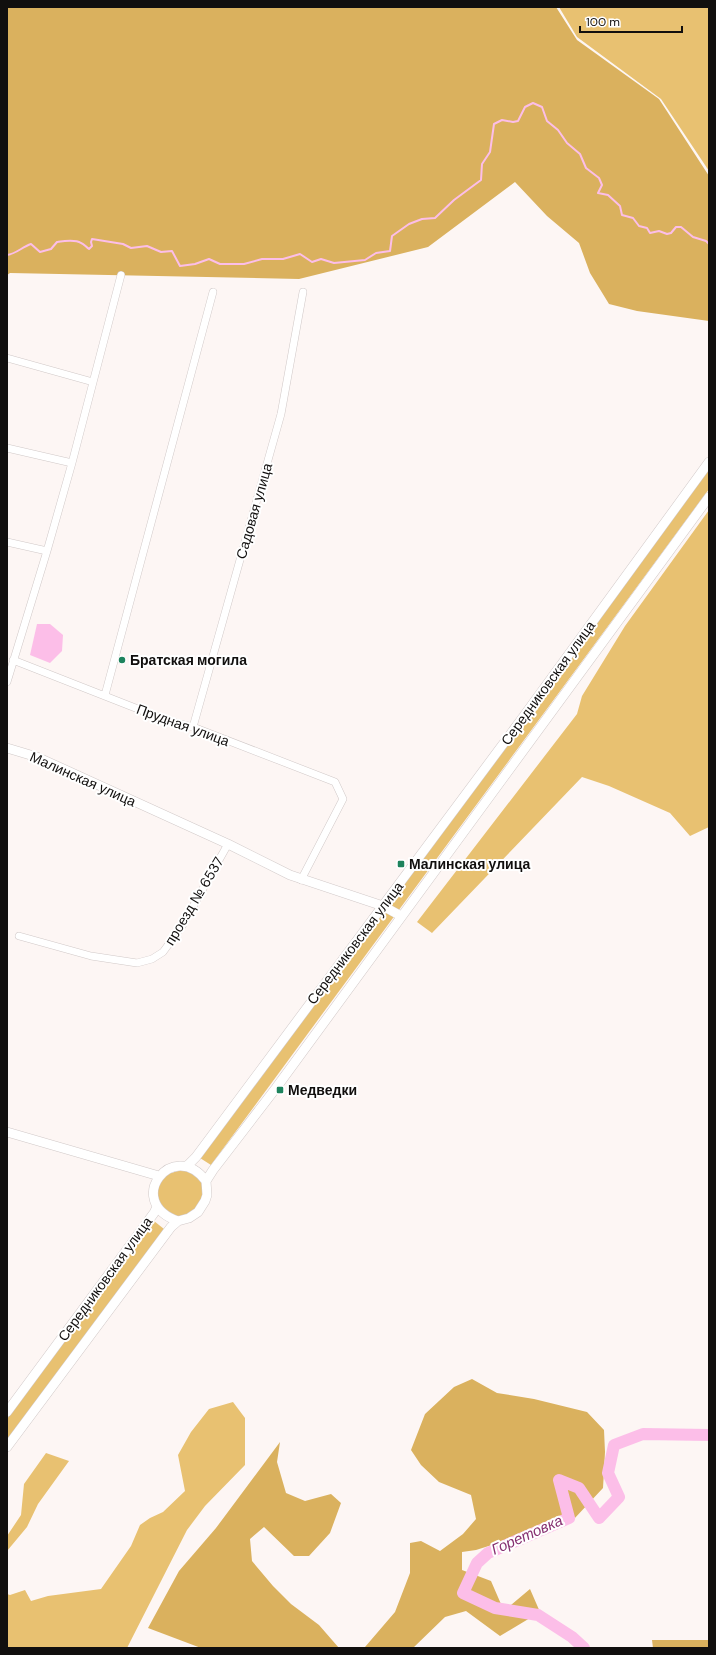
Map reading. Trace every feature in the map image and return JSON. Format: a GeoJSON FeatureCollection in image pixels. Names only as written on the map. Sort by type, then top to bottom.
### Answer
{"type":"FeatureCollection","features":[{"type":"Feature","properties":{"kind":"street"},"geometry":{"type":"LineString","coordinates":[[7,682],[12,656],[47,551],[72,463],[121,275]]}},
{"type":"Feature","properties":{"kind":"street"},"geometry":{"type":"LineString","coordinates":[[105,695],[213,292]]}},
{"type":"Feature","properties":{"kind":"street","name":"Садовая улица"},"geometry":{"type":"LineString","coordinates":[[193,727],[281,414],[303,292]]}},
{"type":"Feature","properties":{"kind":"street"},"geometry":{"type":"LineString","coordinates":[[7,358],[93,382]]}},
{"type":"Feature","properties":{"kind":"street"},"geometry":{"type":"LineString","coordinates":[[7,448],[72,463]]}},
{"type":"Feature","properties":{"kind":"street","name":"Середниковская улица"},"geometry":{"type":"LineString","coordinates":[[187,1166],[196,1158],[383,906],[709,462]]}},
{"type":"Feature","properties":{"kind":"street","name":"Середниковская улица"},"geometry":{"type":"LineString","coordinates":[[7,1446],[171,1227],[178,1221],[189,1218],[198,1212],[207,1195],[206,1182],[709,497]]}},
{"type":"Feature","properties":{"kind":"street"},"geometry":{"type":"LineString","coordinates":[[7,542],[47,551]]}},
{"type":"Feature","properties":{"kind":"street","name":"Прудная улица"},"geometry":{"type":"LineString","coordinates":[[12,656],[166,720],[193,727],[335,782],[343,799],[301,880]]}},
{"type":"Feature","properties":{"kind":"street","name":"Малинская улица"},"geometry":{"type":"LineString","coordinates":[[7,748],[37,757],[228,844],[301,880],[383,906],[401,916]]}},
{"type":"Feature","properties":{"kind":"street","name":"проезд № 6537"},"geometry":{"type":"LineString","coordinates":[[18,936],[91,956],[137,963],[152,959],[163,952],[182,926],[228,844]]}},
{"type":"Feature","properties":{"kind":"street"},"geometry":{"type":"LineString","coordinates":[[7,1132],[159,1176],[169,1168],[176,1166],[187,1166],[200,1174],[206,1182]]}},
{"type":"Feature","properties":{"kind":"street","name":"Середниковская улица"},"geometry":{"type":"LineString","coordinates":[[7,1412],[154,1213],[157,1207],[153,1194],[159,1176]]}},
{"type":"Feature","properties":{"kind":"street"},"geometry":{"type":"LineString","coordinates":[[157,1207],[165,1215],[178,1221]]}},
{"type":"Feature","properties":{"kind":"shaded area"},"geometry":{"type":"Polygon","coordinates":[[[7,7],[556,7],[577,40],[659,99],[709,176],[709,321],[637,311],[609,304],[590,273],[579,243],[547,216],[515,182],[428,247],[299,279],[10,273],[7,275],[7,7]]]}},
{"type":"Feature","properties":{"kind":"shaded area"},"geometry":{"type":"Polygon","coordinates":[[[559,7],[709,7],[709,171],[661,99],[577,37],[559,7]]]}},
{"type":"Feature","properties":{"kind":"shaded area"},"geometry":{"type":"Polygon","coordinates":[[[709,467],[709,489],[211,1165],[200,1158],[709,467]]]}},
{"type":"Feature","properties":{"kind":"shaded area"},"geometry":{"type":"Polygon","coordinates":[[[709,510],[709,827],[690,836],[670,813],[609,786],[582,777],[432,933],[417,922],[577,714],[582,696],[625,626],[709,510]]]}},
{"type":"Feature","properties":{"kind":"shaded area"},"geometry":{"type":"Polygon","coordinates":[[[37,624],[50,624],[63,635],[62,651],[50,663],[30,655],[37,624]]]}},
{"type":"Feature","properties":{"kind":"shaded area"},"geometry":{"type":"Polygon","coordinates":[[[185,1169],[197,1177],[202,1184],[203,1193],[200,1207],[184,1217],[169,1215],[158,1200],[158,1188],[164,1175],[185,1169]]]}},
{"type":"Feature","properties":{"kind":"shaded area"},"geometry":{"type":"Polygon","coordinates":[[[154,1221],[164,1229],[7,1440],[7,1419],[154,1221]]]}},
{"type":"Feature","properties":{"kind":"shaded area"},"geometry":{"type":"Polygon","coordinates":[[[472,1379],[497,1393],[534,1399],[587,1412],[604,1430],[605,1452],[603,1488],[574,1519],[476,1550],[462,1552],[462,1570],[491,1581],[504,1611],[530,1589],[540,1612],[500,1636],[466,1611],[445,1617],[413,1648],[353,1648],[365,1647],[395,1612],[410,1573],[410,1543],[421,1541],[440,1551],[463,1534],[476,1519],[471,1495],[439,1482],[421,1465],[411,1450],[425,1414],[454,1387],[472,1379]]]}},
{"type":"Feature","properties":{"kind":"shaded area"},"geometry":{"type":"Polygon","coordinates":[[[233,1402],[245,1418],[245,1465],[205,1506],[187,1530],[127,1648],[7,1648],[7,1594],[10,1595],[25,1590],[31,1601],[48,1596],[101,1589],[131,1546],[140,1525],[163,1512],[185,1491],[178,1455],[191,1432],[209,1409],[233,1402]]]}},
{"type":"Feature","properties":{"kind":"shaded area"},"geometry":{"type":"Polygon","coordinates":[[[280,1442],[277,1462],[286,1493],[305,1501],[331,1494],[341,1503],[330,1533],[309,1556],[294,1556],[264,1527],[250,1539],[252,1561],[273,1586],[291,1604],[319,1625],[339,1648],[201,1648],[148,1628],[179,1571],[216,1528],[280,1442]]]}},
{"type":"Feature","properties":{"kind":"shaded area"},"geometry":{"type":"Polygon","coordinates":[[[46,1453],[69,1461],[38,1504],[27,1527],[7,1551],[7,1536],[21,1515],[24,1484],[46,1453]]]}},
{"type":"Feature","properties":{"kind":"shaded area"},"geometry":{"type":"Polygon","coordinates":[[[652,1640],[709,1640],[709,1648],[653,1648],[652,1640]]]}},
{"type":"Feature","properties":{"kind":"waterway"},"geometry":{"type":"LineString","coordinates":[[7,255],[31,244],[40,252],[51,249],[57,242],[66,241],[79,242],[89,249],[92,246],[92,239],[123,244],[131,248],[147,246],[161,252],[172,251],[180,266],[195,264],[209,259],[220,264],[244,264],[262,259],[283,259],[300,254],[312,262],[321,259],[334,263],[365,260],[376,253],[390,251],[392,236],[409,224],[422,219],[435,218],[454,200],[481,180],[482,164],[490,152],[494,124],[502,120],[513,122],[518,121],[525,107],[533,103],[542,107],[547,121],[558,130],[567,143],[580,154],[586,168],[599,178],[602,185],[598,193],[608,195],[620,206],[622,215],[633,218],[639,226],[647,228],[650,233],[659,231],[667,234],[671,233],[676,227],[681,227],[693,237],[706,241],[709,244]]}},
{"type":"Feature","properties":{"kind":"waterway","name":"Горетовка"},"geometry":{"type":"LineString","coordinates":[[584,1648],[572,1637],[538,1615],[495,1608],[463,1593],[477,1563],[488,1553],[569,1518],[559,1480],[579,1488],[599,1518],[619,1497],[608,1473],[614,1445],[643,1434],[709,1435]]}},
{"type":"Feature","properties":{"kind":"place","name":"Братская могила"},"geometry":{"type":"Point","coordinates":[122,660]}},
{"type":"Feature","properties":{"kind":"place","name":"Малинская улица"},"geometry":{"type":"Point","coordinates":[401,864]}},
{"type":"Feature","properties":{"kind":"place","name":"Медведки"},"geometry":{"type":"Point","coordinates":[280,1090]}}]}
